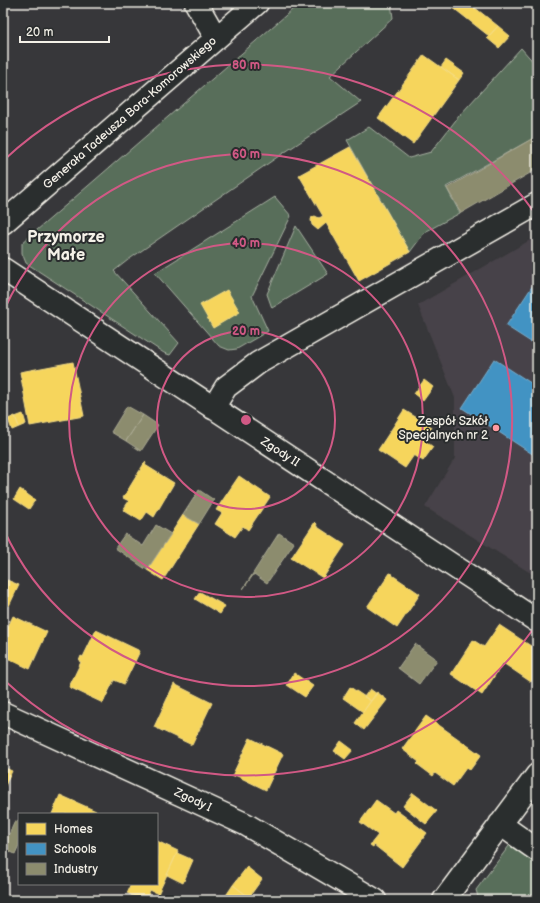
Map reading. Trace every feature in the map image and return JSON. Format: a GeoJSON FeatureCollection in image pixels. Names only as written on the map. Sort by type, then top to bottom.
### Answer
{"type":"FeatureCollection","features":[{"type":"Feature","properties":{"kind":"street"},"geometry":{"type":"LineString","coordinates":[[196,3],[216,38]]}},
{"type":"Feature","properties":{"kind":"street","name":"Generała Tadeusza Bora-Komorowskiego"},"geometry":{"type":"LineString","coordinates":[[3,223],[257,3]]}},
{"type":"Feature","properties":{"kind":"street"},"geometry":{"type":"LineString","coordinates":[[213,408],[226,387],[258,363],[537,204]]}},
{"type":"Feature","properties":{"kind":"street","name":"Zgody II"},"geometry":{"type":"LineString","coordinates":[[3,269],[537,621]]}},
{"type":"Feature","properties":{"kind":"street","name":"Zgody I"},"geometry":{"type":"LineString","coordinates":[[3,713],[245,824],[375,900]]}},
{"type":"Feature","properties":{"kind":"street"},"geometry":{"type":"LineString","coordinates":[[444,900],[537,774]]}},
{"type":"Feature","properties":{"kind":"street"},"geometry":{"type":"LineString","coordinates":[[500,824],[537,850]]}},
{"type":"Feature","properties":{"kind":"shaded area","name":"Zespół Szkół Specjalnych nr 2"},"geometry":{"type":"Polygon","coordinates":[[[537,236],[537,577],[425,507],[455,458],[455,398],[418,305],[537,236]]]}},
{"type":"Feature","properties":{"kind":"green space"},"geometry":{"type":"Polygon","coordinates":[[[300,3],[391,3],[393,18],[330,76],[361,102],[276,158],[114,271],[179,343],[170,355],[164,353],[26,263],[22,253],[22,243],[300,3]]]}},
{"type":"Feature","properties":{"kind":"green space"},"geometry":{"type":"Polygon","coordinates":[[[521,48],[537,66],[537,136],[446,187],[460,213],[425,232],[410,252],[347,140],[369,127],[409,158],[431,152],[459,116],[521,48]]]}},
{"type":"Feature","properties":{"kind":"green space"},"geometry":{"type":"Polygon","coordinates":[[[275,197],[291,216],[252,296],[268,331],[237,349],[229,350],[219,346],[155,273],[275,197]]]}},
{"type":"Feature","properties":{"kind":"green space"},"geometry":{"type":"Polygon","coordinates":[[[296,226],[328,274],[272,308],[267,294],[296,226]]]}},
{"type":"Feature","properties":{"kind":"green space"},"geometry":{"type":"Polygon","coordinates":[[[512,842],[537,860],[537,900],[479,900],[476,890],[512,842]]]}},
{"type":"Feature","properties":{"kind":"building: Homes"},"geometry":{"type":"Polygon","coordinates":[[[447,3],[469,3],[498,26],[489,36],[447,3]]]}},
{"type":"Feature","properties":{"kind":"building: Homes"},"geometry":{"type":"Polygon","coordinates":[[[498,26],[510,36],[499,48],[487,38],[498,26]]]}},
{"type":"Feature","properties":{"kind":"building: Homes"},"geometry":{"type":"Polygon","coordinates":[[[424,55],[459,80],[413,144],[378,118],[424,55]]]}},
{"type":"Feature","properties":{"kind":"building: Homes"},"geometry":{"type":"Polygon","coordinates":[[[446,60],[464,73],[459,80],[441,67],[446,60]]]}},
{"type":"Feature","properties":{"kind":"building: Homes"},"geometry":{"type":"Polygon","coordinates":[[[350,147],[410,252],[359,281],[326,223],[318,230],[312,225],[312,217],[315,216],[319,218],[323,216],[299,175],[350,147]]]}},
{"type":"Feature","properties":{"kind":"building: Homes"},"geometry":{"type":"Polygon","coordinates":[[[227,290],[240,312],[213,328],[200,305],[227,290]]]}},
{"type":"Feature","properties":{"kind":"building: Homes"},"geometry":{"type":"Polygon","coordinates":[[[73,362],[84,416],[30,426],[20,372],[73,362]]]}},
{"type":"Feature","properties":{"kind":"building: Homes"},"geometry":{"type":"Polygon","coordinates":[[[424,380],[433,387],[423,401],[414,394],[424,380]]]}},
{"type":"Feature","properties":{"kind":"building: Homes"},"geometry":{"type":"Polygon","coordinates":[[[404,410],[432,427],[424,440],[433,447],[423,461],[414,455],[405,468],[378,450],[404,410]]]}},
{"type":"Feature","properties":{"kind":"building: Homes"},"geometry":{"type":"Polygon","coordinates":[[[23,414],[26,424],[19,427],[15,417],[23,414]]]}},
{"type":"Feature","properties":{"kind":"building: Homes"},"geometry":{"type":"Polygon","coordinates":[[[15,416],[19,427],[12,430],[8,419],[15,416]]]}},
{"type":"Feature","properties":{"kind":"building: Homes"},"geometry":{"type":"Polygon","coordinates":[[[145,462],[145,465],[174,483],[154,517],[147,512],[141,521],[123,510],[129,501],[123,498],[145,462]]]}},
{"type":"Feature","properties":{"kind":"building: Homes"},"geometry":{"type":"Polygon","coordinates":[[[239,476],[270,497],[248,530],[243,526],[235,537],[215,524],[222,513],[216,510],[239,476]]]}},
{"type":"Feature","properties":{"kind":"building: Homes"},"geometry":{"type":"Polygon","coordinates":[[[20,489],[35,500],[29,509],[14,499],[20,489]]]}},
{"type":"Feature","properties":{"kind":"building: Homes"},"geometry":{"type":"Polygon","coordinates":[[[183,515],[199,524],[163,580],[147,570],[183,515]]]}},
{"type":"Feature","properties":{"kind":"building: Homes"},"geometry":{"type":"Polygon","coordinates":[[[315,522],[317,524],[316,526],[345,545],[323,578],[291,558],[315,522]]]}},
{"type":"Feature","properties":{"kind":"building: Homes"},"geometry":{"type":"Polygon","coordinates":[[[390,573],[420,594],[397,628],[367,607],[390,573]]]}},
{"type":"Feature","properties":{"kind":"building: Homes"},"geometry":{"type":"Polygon","coordinates":[[[7,580],[19,585],[9,606],[3,603],[3,588],[7,580]]]}},
{"type":"Feature","properties":{"kind":"building: Homes"},"geometry":{"type":"Polygon","coordinates":[[[200,592],[225,606],[220,614],[195,599],[200,592]]]}},
{"type":"Feature","properties":{"kind":"building: Homes"},"geometry":{"type":"Polygon","coordinates":[[[13,616],[47,632],[30,669],[3,656],[3,637],[13,616]]]}},
{"type":"Feature","properties":{"kind":"building: Homes"},"geometry":{"type":"Polygon","coordinates":[[[499,625],[537,650],[537,673],[531,682],[503,663],[482,695],[451,674],[473,640],[484,647],[499,625]]]}},
{"type":"Feature","properties":{"kind":"building: Homes"},"geometry":{"type":"Polygon","coordinates":[[[96,630],[140,651],[124,684],[114,680],[103,703],[69,687],[81,662],[79,661],[81,656],[83,657],[96,630]]]}},
{"type":"Feature","properties":{"kind":"building: Homes"},"geometry":{"type":"Polygon","coordinates":[[[294,673],[313,686],[305,697],[287,685],[294,673]]]}},
{"type":"Feature","properties":{"kind":"building: Homes"},"geometry":{"type":"Polygon","coordinates":[[[174,684],[212,703],[192,745],[154,727],[174,684]]]}},
{"type":"Feature","properties":{"kind":"building: Homes"},"geometry":{"type":"Polygon","coordinates":[[[350,687],[371,701],[363,712],[343,698],[350,687]]]}},
{"type":"Feature","properties":{"kind":"building: Homes"},"geometry":{"type":"Polygon","coordinates":[[[370,689],[377,694],[371,701],[364,697],[370,689]]]}},
{"type":"Feature","properties":{"kind":"building: Homes"},"geometry":{"type":"Polygon","coordinates":[[[377,692],[387,700],[364,730],[355,723],[377,692]]]}},
{"type":"Feature","properties":{"kind":"building: Homes"},"geometry":{"type":"Polygon","coordinates":[[[426,716],[481,755],[470,770],[466,768],[453,786],[435,773],[433,776],[417,764],[419,762],[402,749],[426,716]]]}},
{"type":"Feature","properties":{"kind":"building: Homes"},"geometry":{"type":"Polygon","coordinates":[[[250,738],[283,754],[266,790],[235,775],[234,777],[232,776],[250,738]]]}},
{"type":"Feature","properties":{"kind":"building: Homes"},"geometry":{"type":"Polygon","coordinates":[[[341,741],[353,750],[345,759],[334,751],[341,741]]]}},
{"type":"Feature","properties":{"kind":"building: Homes"},"geometry":{"type":"Polygon","coordinates":[[[3,767],[12,771],[3,790],[3,767]]]}},
{"type":"Feature","properties":{"kind":"building: Homes"},"geometry":{"type":"Polygon","coordinates":[[[413,793],[437,811],[426,824],[403,806],[413,793]]]}},
{"type":"Feature","properties":{"kind":"building: Homes"},"geometry":{"type":"Polygon","coordinates":[[[60,795],[96,811],[95,813],[52,813],[60,795]]]}},
{"type":"Feature","properties":{"kind":"building: Homes"},"geometry":{"type":"Polygon","coordinates":[[[376,800],[394,813],[396,810],[427,833],[402,867],[374,845],[373,847],[370,845],[378,835],[360,822],[376,800]]]}},
{"type":"Feature","properties":{"kind":"building: Homes"},"geometry":{"type":"Polygon","coordinates":[[[158,841],[178,851],[158,894],[150,890],[146,900],[141,900],[127,893],[131,885],[158,885],[158,841]]]}},
{"type":"Feature","properties":{"kind":"building: Homes"},"geometry":{"type":"Polygon","coordinates":[[[177,853],[193,860],[183,883],[167,875],[177,853]]]}},
{"type":"Feature","properties":{"kind":"building: Homes"},"geometry":{"type":"Polygon","coordinates":[[[247,867],[262,879],[249,897],[233,885],[247,867]]]}},
{"type":"Feature","properties":{"kind":"building: Homes"},"geometry":{"type":"Polygon","coordinates":[[[233,885],[249,897],[246,900],[223,900],[233,885]]]}},
{"type":"Feature","properties":{"kind":"building: Schools"},"geometry":{"type":"Polygon","coordinates":[[[537,279],[537,346],[506,326],[537,279]]]}},
{"type":"Feature","properties":{"kind":"building: Schools"},"geometry":{"type":"Polygon","coordinates":[[[494,359],[537,387],[537,457],[462,408],[494,359]]]}},
{"type":"Feature","properties":{"kind":"building: Industry"},"geometry":{"type":"Polygon","coordinates":[[[537,136],[537,169],[461,213],[447,188],[537,136]]]}},
{"type":"Feature","properties":{"kind":"building: Industry"},"geometry":{"type":"Polygon","coordinates":[[[127,406],[143,415],[126,441],[111,432],[127,406]]]}},
{"type":"Feature","properties":{"kind":"building: Industry"},"geometry":{"type":"Polygon","coordinates":[[[143,415],[158,425],[141,451],[126,441],[143,415]]]}},
{"type":"Feature","properties":{"kind":"building: Industry"},"geometry":{"type":"Polygon","coordinates":[[[199,490],[214,500],[199,524],[183,515],[199,490]]]}},
{"type":"Feature","properties":{"kind":"building: Industry"},"geometry":{"type":"Polygon","coordinates":[[[156,525],[171,534],[147,570],[115,548],[125,534],[143,546],[156,525]]]}},
{"type":"Feature","properties":{"kind":"building: Industry"},"geometry":{"type":"Polygon","coordinates":[[[279,533],[294,543],[267,583],[254,574],[243,589],[279,533]]]}},
{"type":"Feature","properties":{"kind":"building: Industry"},"geometry":{"type":"Polygon","coordinates":[[[415,644],[437,660],[419,684],[398,668],[415,644]]]}},
{"type":"Feature","properties":{"kind":"building: Industry"},"geometry":{"type":"Polygon","coordinates":[[[15,821],[18,822],[18,847],[15,854],[3,848],[15,821]]]}},
{"type":"Feature","properties":{"kind":"place","name":"Zespół Szkół Specjalnych nr 2"},"geometry":{"type":"Point","coordinates":[496,428]}},
{"type":"Feature","properties":{"kind":"district","name":"Przymorze Małe"},"geometry":{"type":"Point","coordinates":[66,246]}}]}
